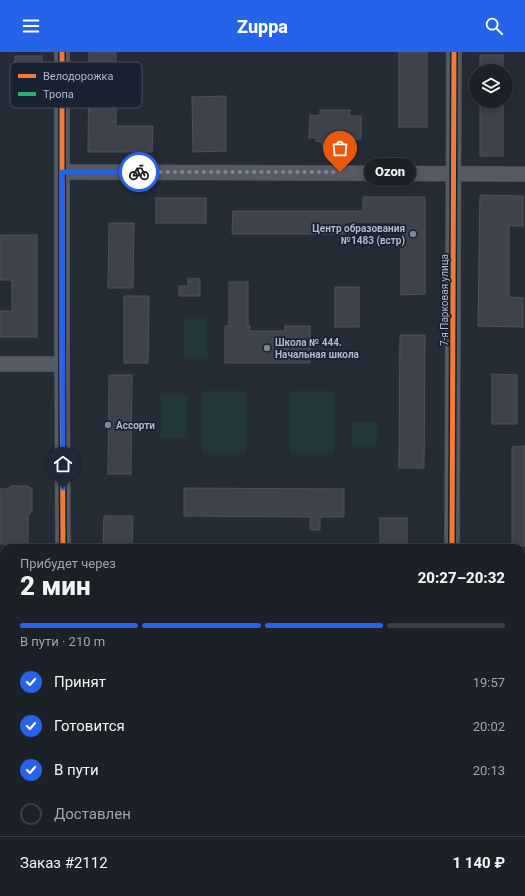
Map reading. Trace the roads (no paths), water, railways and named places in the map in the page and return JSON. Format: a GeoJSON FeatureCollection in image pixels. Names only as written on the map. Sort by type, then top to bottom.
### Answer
{"type":"FeatureCollection","features":[{"type":"Feature","properties":{"kind":"street","name":"7-я Парковая улица"},"geometry":{"type":"LineString","coordinates":[[452,544],[454,52]]}},
{"type":"Feature","properties":{"kind":"street"},"geometry":{"type":"LineString","coordinates":[[62,108],[64,544]]}},
{"type":"Feature","properties":{"kind":"street"},"geometry":{"type":"LineString","coordinates":[[62,172],[525,174]]}},
{"type":"Feature","properties":{"kind":"street"},"geometry":{"type":"LineString","coordinates":[[0,364],[62,364]]}},
{"type":"Feature","properties":{"kind":"place","name":"Ozon"},"geometry":{"type":"Point","coordinates":[340,172]}},
{"type":"Feature","properties":{"kind":"place","name":"Центр образования №1483 (встр)"},"geometry":{"type":"Point","coordinates":[413,234]}},
{"type":"Feature","properties":{"kind":"place","name":"Школа № 444. Начальная школа"},"geometry":{"type":"Point","coordinates":[267,348]}},
{"type":"Feature","properties":{"kind":"place","name":"Ассорти"},"geometry":{"type":"Point","coordinates":[108,425]}}]}
